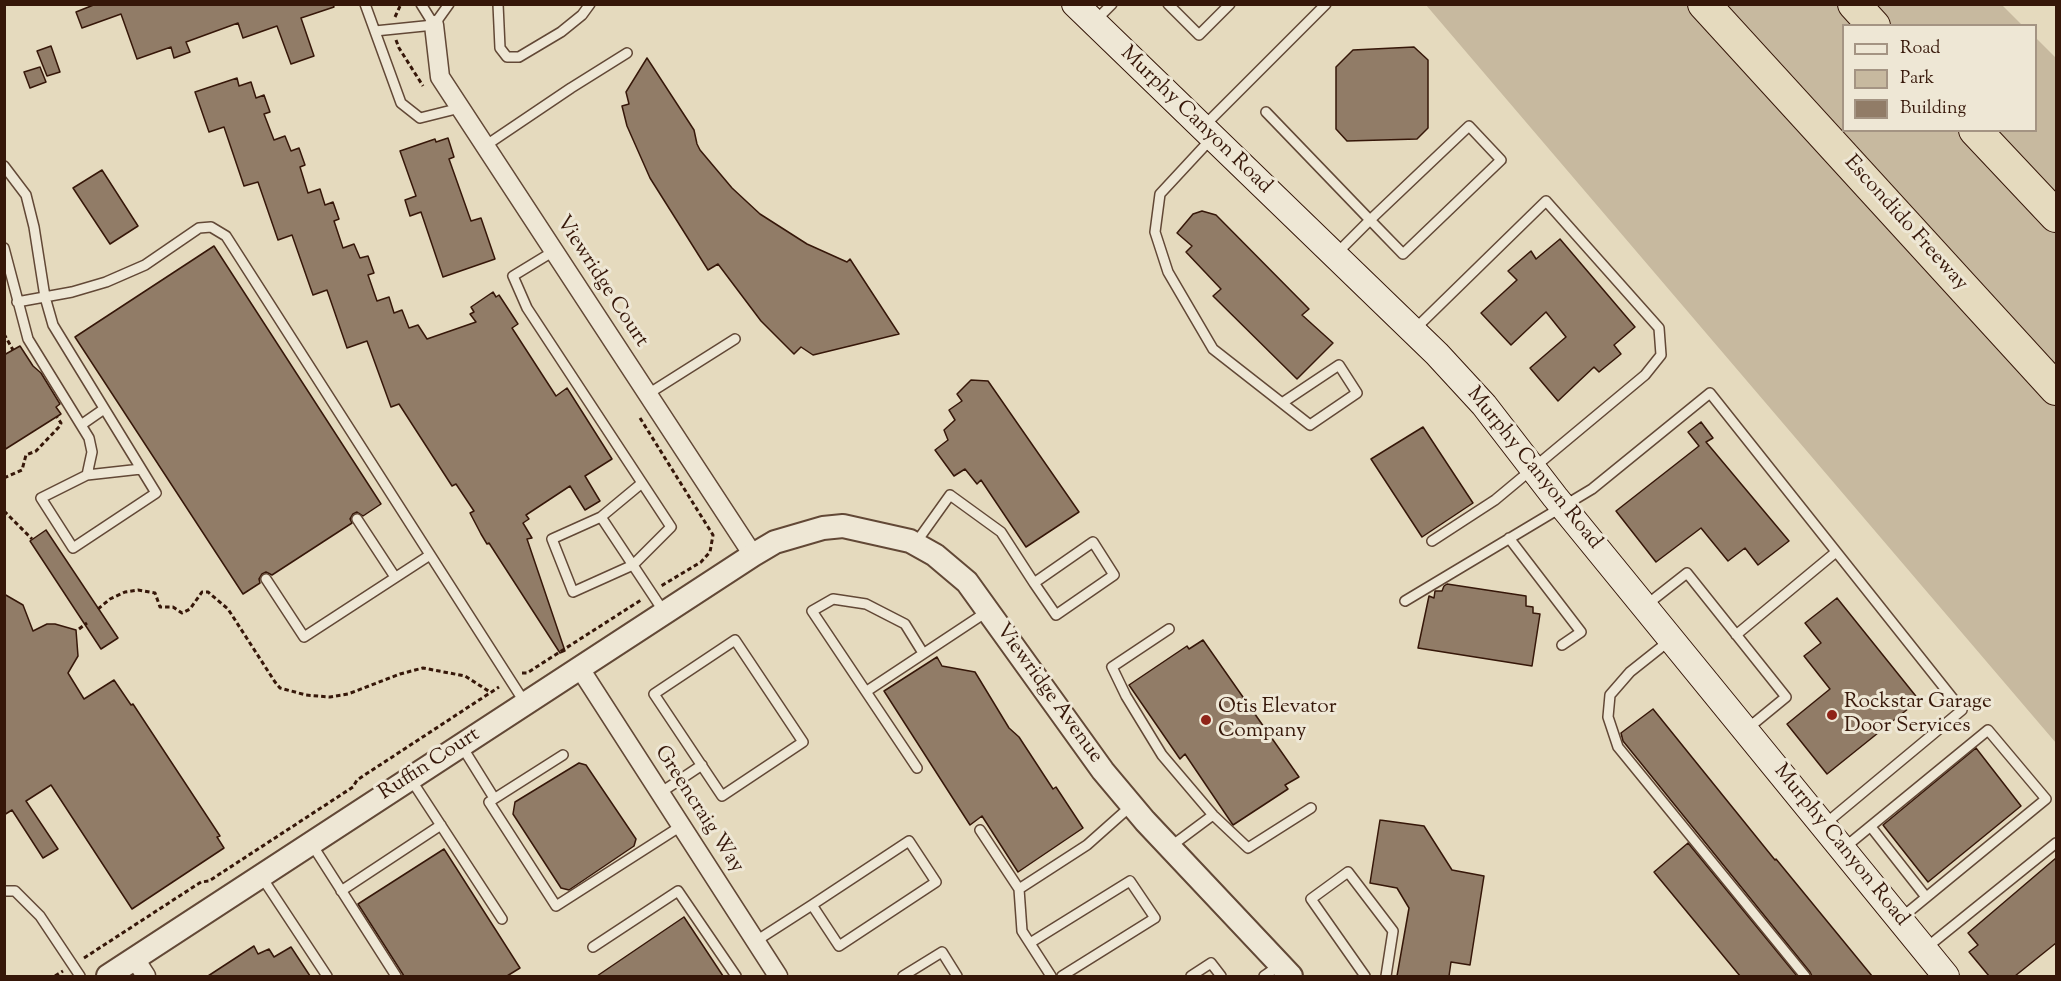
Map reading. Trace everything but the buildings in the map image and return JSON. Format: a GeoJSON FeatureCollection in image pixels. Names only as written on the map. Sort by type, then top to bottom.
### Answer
{"type":"FeatureCollection","features":[{"type":"Feature","properties":{"kind":"highway","name":"Escondido Freeway"},"geometry":{"type":"LineString","coordinates":[[1704,4],[2056,389]]}},
{"type":"Feature","properties":{"kind":"highway"},"geometry":{"type":"LineString","coordinates":[[1854,4],[1872,24]]}},
{"type":"Feature","properties":{"kind":"highway"},"geometry":{"type":"LineString","coordinates":[[1976,132],[2056,216]]}},
{"type":"Feature","properties":{"kind":"main road","name":"Murphy Canyon Road"},"geometry":{"type":"LineString","coordinates":[[1075,4],[1413,331],[1484,405],[1562,506],[1946,976]]}},
{"type":"Feature","properties":{"kind":"street","name":"Viewridge Court"},"geometry":{"type":"LineString","coordinates":[[434,25],[440,77],[753,555]]}},
{"type":"Feature","properties":{"kind":"street","name":"Viewridge Avenue"},"geometry":{"type":"LineString","coordinates":[[753,555],[775,542],[824,528],[843,526],[915,544],[935,555],[967,582],[1103,771],[1278,973]]}},
{"type":"Feature","properties":{"kind":"street","name":"Ruffin Court"},"geometry":{"type":"LineString","coordinates":[[108,976],[141,968],[261,876],[753,555]]}},
{"type":"Feature","properties":{"kind":"street","name":"Greencraig Way"},"geometry":{"type":"LineString","coordinates":[[579,667],[778,976]]}},
{"type":"Feature","properties":{"kind":"lane"},"geometry":{"type":"LineString","coordinates":[[365,4],[401,103],[420,118],[460,108]]}},
{"type":"Feature","properties":{"kind":"lane"},"geometry":{"type":"LineString","coordinates":[[421,4],[434,25]]}},
{"type":"Feature","properties":{"kind":"lane"},"geometry":{"type":"LineString","coordinates":[[375,31],[434,25],[449,4]]}},
{"type":"Feature","properties":{"kind":"lane"},"geometry":{"type":"LineString","coordinates":[[498,4],[500,48],[507,57],[519,57],[561,32],[582,15],[590,4]]}},
{"type":"Feature","properties":{"kind":"lane"},"geometry":{"type":"LineString","coordinates":[[1094,23],[1112,4]]}},
{"type":"Feature","properties":{"kind":"lane"},"geometry":{"type":"LineString","coordinates":[[1168,4],[1199,35],[1230,4]]}},
{"type":"Feature","properties":{"kind":"lane"},"geometry":{"type":"LineString","coordinates":[[1282,403],[1340,364],[1357,393],[1310,425],[1213,349],[1168,272],[1155,232],[1160,194],[1207,132],[1326,4]]}},
{"type":"Feature","properties":{"kind":"lane"},"geometry":{"type":"LineString","coordinates":[[485,146],[627,53]]}},
{"type":"Feature","properties":{"kind":"lane"},"geometry":{"type":"LineString","coordinates":[[1266,112],[1370,220],[1403,254],[1501,160],[1469,126],[1370,220],[1335,255]]}},
{"type":"Feature","properties":{"kind":"lane"},"geometry":{"type":"LineString","coordinates":[[4,166],[26,195],[52,325],[141,469],[156,494],[73,548],[41,498],[87,475],[141,469]]}},
{"type":"Feature","properties":{"kind":"lane"},"geometry":{"type":"LineString","coordinates":[[1413,331],[1546,201],[1659,328],[1661,355],[1645,375],[1495,500],[1432,541]]}},
{"type":"Feature","properties":{"kind":"lane"},"geometry":{"type":"LineString","coordinates":[[17,302],[106,282],[145,265],[199,228],[211,227],[226,236],[525,703]]}},
{"type":"Feature","properties":{"kind":"lane"},"geometry":{"type":"LineString","coordinates":[[4,248],[28,339],[89,438],[92,452],[87,475]]}},
{"type":"Feature","properties":{"kind":"lane"},"geometry":{"type":"LineString","coordinates":[[554,251],[513,276],[527,308],[671,527],[633,565],[573,592],[552,539],[602,517],[642,483]]}},
{"type":"Feature","properties":{"kind":"lane"},"geometry":{"type":"LineString","coordinates":[[648,394],[735,339]]}},
{"type":"Feature","properties":{"kind":"lane"},"geometry":{"type":"LineString","coordinates":[[1405,601],[1592,489],[1710,393],[1962,710],[1823,826]]}},
{"type":"Feature","properties":{"kind":"lane"},"geometry":{"type":"LineString","coordinates":[[81,424],[104,409]]}},
{"type":"Feature","properties":{"kind":"lane"},"geometry":{"type":"LineString","coordinates":[[915,544],[950,495],[1001,532],[1034,583],[1056,615],[1114,575],[1093,542],[1034,583]]}},
{"type":"Feature","properties":{"kind":"lane"},"geometry":{"type":"LineString","coordinates":[[602,517],[664,612]]}},
{"type":"Feature","properties":{"kind":"lane"},"geometry":{"type":"LineString","coordinates":[[357,519],[395,577]]}},
{"type":"Feature","properties":{"kind":"lane"},"geometry":{"type":"LineString","coordinates":[[1509,538],[1581,632],[1562,645]]}},
{"type":"Feature","properties":{"kind":"lane"},"geometry":{"type":"LineString","coordinates":[[1737,635],[1836,552]]}},
{"type":"Feature","properties":{"kind":"lane"},"geometry":{"type":"LineString","coordinates":[[266,579],[304,637],[430,555]]}},
{"type":"Feature","properties":{"kind":"lane"},"geometry":{"type":"LineString","coordinates":[[1645,607],[1687,573],[1786,697],[1746,731]]}},
{"type":"Feature","properties":{"kind":"lane"},"geometry":{"type":"LineString","coordinates":[[917,768],[812,611],[833,599],[866,603],[905,624],[923,653]]}},
{"type":"Feature","properties":{"kind":"lane"},"geometry":{"type":"LineString","coordinates":[[867,691],[988,611]]}},
{"type":"Feature","properties":{"kind":"lane"},"geometry":{"type":"LineString","coordinates":[[1169,629],[1112,667],[1126,696],[1162,754],[1213,815],[1248,848],[1311,808]]}},
{"type":"Feature","properties":{"kind":"lane"},"geometry":{"type":"LineString","coordinates":[[1671,639],[1630,672],[1610,695],[1608,717],[1617,747],[1805,976]]}},
{"type":"Feature","properties":{"kind":"lane"},"geometry":{"type":"LineString","coordinates":[[735,640],[803,742],[722,796],[702,765],[654,694],[735,640]]}},
{"type":"Feature","properties":{"kind":"lane"},"geometry":{"type":"LineString","coordinates":[[1843,850],[1988,730],[2046,799],[1899,919]]}},
{"type":"Feature","properties":{"kind":"lane"},"geometry":{"type":"LineString","coordinates":[[461,745],[494,798]]}},
{"type":"Feature","properties":{"kind":"lane"},"geometry":{"type":"LineString","coordinates":[[562,755],[489,802],[556,906],[681,826]]}},
{"type":"Feature","properties":{"kind":"lane"},"geometry":{"type":"LineString","coordinates":[[660,793],[702,765]]}},
{"type":"Feature","properties":{"kind":"lane"},"geometry":{"type":"LineString","coordinates":[[411,778],[502,919]]}},
{"type":"Feature","properties":{"kind":"lane"},"geometry":{"type":"LineString","coordinates":[[1019,889],[1087,845],[1132,805]]}},
{"type":"Feature","properties":{"kind":"lane"},"geometry":{"type":"LineString","coordinates":[[1170,847],[1213,815]]}},
{"type":"Feature","properties":{"kind":"lane"},"geometry":{"type":"LineString","coordinates":[[341,891],[441,825]]}},
{"type":"Feature","properties":{"kind":"lane"},"geometry":{"type":"LineString","coordinates":[[1871,827],[1926,897]]}},
{"type":"Feature","properties":{"kind":"lane"},"geometry":{"type":"LineString","coordinates":[[980,830],[1019,889],[1022,931],[1052,976]]}},
{"type":"Feature","properties":{"kind":"lane"},"geometry":{"type":"LineString","coordinates":[[756,941],[812,904],[909,841],[936,882],[839,946],[812,904]]}},
{"type":"Feature","properties":{"kind":"lane"},"geometry":{"type":"LineString","coordinates":[[311,843],[396,976]]}},
{"type":"Feature","properties":{"kind":"lane"},"geometry":{"type":"LineString","coordinates":[[1924,950],[2056,843]]}},
{"type":"Feature","properties":{"kind":"lane"},"geometry":{"type":"LineString","coordinates":[[1365,976],[1311,899],[1348,872],[1393,931],[1386,976]]}},
{"type":"Feature","properties":{"kind":"lane"},"geometry":{"type":"LineString","coordinates":[[261,876],[327,976]]}},
{"type":"Feature","properties":{"kind":"lane"},"geometry":{"type":"LineString","coordinates":[[1030,943],[1130,880],[1155,918],[1062,976]]}},
{"type":"Feature","properties":{"kind":"lane"},"geometry":{"type":"LineString","coordinates":[[4,891],[15,891],[40,916],[80,976]]}},
{"type":"Feature","properties":{"kind":"lane"},"geometry":{"type":"LineString","coordinates":[[593,947],[678,891],[735,976]]}},
{"type":"Feature","properties":{"kind":"lane"},"geometry":{"type":"LineString","coordinates":[[903,976],[942,952],[957,976]]}},
{"type":"Feature","properties":{"kind":"lane"},"geometry":{"type":"LineString","coordinates":[[1191,976],[1211,963],[1221,976]]}},
{"type":"Feature","properties":{"kind":"path"},"geometry":{"type":"LineString","coordinates":[[401,4],[393,24],[399,48],[441,113]]}},
{"type":"Feature","properties":{"kind":"path"},"geometry":{"type":"LineString","coordinates":[[4,334],[14,350]]}},
{"type":"Feature","properties":{"kind":"path"},"geometry":{"type":"LineString","coordinates":[[55,976],[201,882],[209,881],[353,787],[357,780],[490,692],[521,673],[527,673],[701,562],[710,552],[713,535],[710,527],[634,410]]}},
{"type":"Feature","properties":{"kind":"path"},"geometry":{"type":"LineString","coordinates":[[4,478],[22,470],[26,455],[36,451],[60,426],[61,423],[57,417]]}},
{"type":"Feature","properties":{"kind":"path"},"geometry":{"type":"LineString","coordinates":[[4,511],[32,539]]}},
{"type":"Feature","properties":{"kind":"path"},"geometry":{"type":"LineString","coordinates":[[98,609],[110,599],[125,592],[138,590],[155,593],[160,607],[173,607],[182,613],[190,609],[202,592],[208,592],[228,609],[280,688],[306,695],[330,697],[348,694],[400,674],[423,668],[465,676],[490,692]]}},
{"type":"Feature","properties":{"kind":"path"},"geometry":{"type":"LineString","coordinates":[[79,628],[87,623]]}},
{"type":"Feature","properties":{"kind":"green space"},"geometry":{"type":"Polygon","coordinates":[[[2001,4],[2021,24],[1842,24],[1842,132],[2037,132],[2037,39],[2056,58],[2056,743],[1426,5],[2001,4]]]}},
{"type":"Feature","properties":{"kind":"place","name":"Rockstar Garage Door Services"},"geometry":{"type":"Point","coordinates":[1832,715]}},
{"type":"Feature","properties":{"kind":"place","name":"Otis Elevator Company"},"geometry":{"type":"Point","coordinates":[1206,720]}}]}
